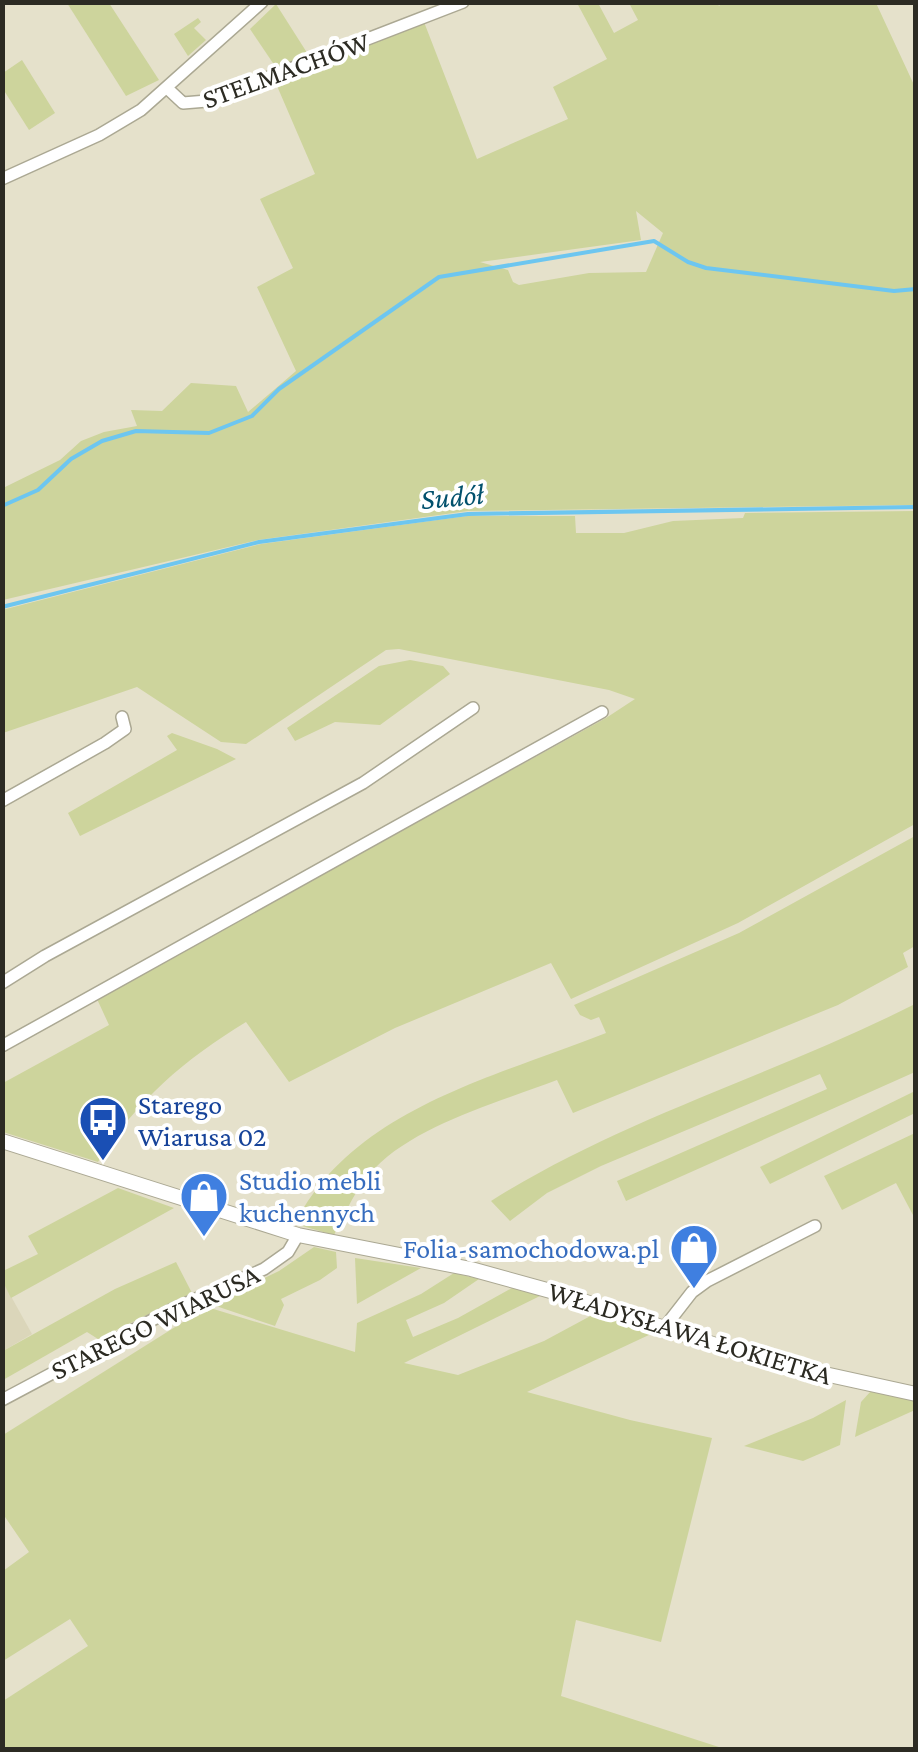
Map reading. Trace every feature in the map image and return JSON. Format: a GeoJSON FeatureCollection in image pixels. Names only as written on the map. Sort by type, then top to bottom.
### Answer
{"type":"FeatureCollection","features":[{"type":"Feature","properties":{"kind":"street"},"geometry":{"type":"LineString","coordinates":[[2,179],[126,120],[168,88],[262,2]]}},
{"type":"Feature","properties":{"kind":"street","name":"STELMACHÓW"},"geometry":{"type":"LineString","coordinates":[[168,88],[183,103],[207,101],[463,2]]}},
{"type":"Feature","properties":{"kind":"street"},"geometry":{"type":"LineString","coordinates":[[2,983],[363,783],[473,708]]}},
{"type":"Feature","properties":{"kind":"street"},"geometry":{"type":"LineString","coordinates":[[2,1046],[602,712]]}},
{"type":"Feature","properties":{"kind":"street"},"geometry":{"type":"LineString","coordinates":[[2,801],[106,744],[124,729],[122,717]]}},
{"type":"Feature","properties":{"kind":"street","name":"WŁADYSŁAWA ŁOKIETKA"},"geometry":{"type":"LineString","coordinates":[[2,1140],[298,1235],[471,1268],[761,1360],[916,1394]]}},
{"type":"Feature","properties":{"kind":"street"},"geometry":{"type":"LineString","coordinates":[[664,1328],[679,1306],[707,1281],[815,1226]]}},
{"type":"Feature","properties":{"kind":"street","name":"STAREGO WIARUSA"},"geometry":{"type":"LineString","coordinates":[[2,1400],[172,1310],[264,1269],[288,1252],[298,1235]]}},
{"type":"Feature","properties":{"kind":"shaded area"},"geometry":{"type":"Polygon","coordinates":[[[3,1282],[32,1334],[2,1351],[3,1282]]]}},
{"type":"Feature","properties":{"kind":"green space"},"geometry":{"type":"Polygon","coordinates":[[[67,3],[109,3],[159,80],[126,96],[67,3]]]}},
{"type":"Feature","properties":{"kind":"green space"},"geometry":{"type":"Polygon","coordinates":[[[577,3],[598,3],[614,33],[638,20],[629,3],[876,3],[915,87],[915,505],[468,511],[258,540],[3,600],[3,488],[60,460],[81,441],[137,426],[131,410],[162,411],[191,383],[236,386],[248,412],[296,371],[257,287],[293,268],[260,199],[315,174],[274,79],[424,22],[477,159],[568,119],[553,87],[607,59],[577,3]],[[636,211],[641,240],[480,262],[508,270],[513,282],[519,285],[589,273],[646,272],[663,233],[636,211]]]}},
{"type":"Feature","properties":{"kind":"green space"},"geometry":{"type":"Polygon","coordinates":[[[276,4],[311,59],[279,72],[250,29],[276,4]]]}},
{"type":"Feature","properties":{"kind":"green space"},"geometry":{"type":"Polygon","coordinates":[[[198,18],[201,22],[194,28],[206,40],[188,56],[174,34],[198,18]]]}},
{"type":"Feature","properties":{"kind":"green space"},"geometry":{"type":"Polygon","coordinates":[[[22,60],[55,113],[29,130],[3,89],[3,73],[22,60]]]}},
{"type":"Feature","properties":{"kind":"green space"},"geometry":{"type":"Polygon","coordinates":[[[915,511],[915,824],[738,923],[571,999],[551,963],[395,1028],[289,1082],[246,1022],[163,1083],[98,1162],[3,1132],[3,1083],[109,1025],[97,999],[635,699],[609,690],[399,649],[386,650],[246,744],[221,742],[137,687],[3,733],[2,610],[261,544],[467,516],[575,516],[576,533],[624,533],[673,521],[743,518],[745,513],[915,511]]]}},
{"type":"Feature","properties":{"kind":"green space"},"geometry":{"type":"Polygon","coordinates":[[[410,660],[443,666],[450,674],[380,725],[335,722],[295,741],[287,728],[379,666],[410,660]]]}},
{"type":"Feature","properties":{"kind":"green space"},"geometry":{"type":"Polygon","coordinates":[[[172,733],[236,759],[80,836],[68,813],[177,750],[167,736],[172,733]]]}},
{"type":"Feature","properties":{"kind":"green space"},"geometry":{"type":"Polygon","coordinates":[[[915,836],[915,946],[903,953],[908,967],[838,1005],[573,1113],[557,1080],[461,1116],[413,1139],[375,1168],[357,1191],[334,1235],[295,1224],[320,1185],[352,1152],[389,1125],[474,1082],[606,1033],[599,1017],[591,1020],[580,1015],[574,1005],[739,933],[915,836]]]}},
{"type":"Feature","properties":{"kind":"green space"},"geometry":{"type":"Polygon","coordinates":[[[915,1004],[915,1072],[626,1201],[617,1181],[827,1089],[820,1074],[601,1166],[547,1193],[510,1221],[491,1201],[593,1145],[915,1004]]]}},
{"type":"Feature","properties":{"kind":"green space"},"geometry":{"type":"Polygon","coordinates":[[[915,1091],[915,1113],[770,1184],[760,1167],[915,1091]]]}},
{"type":"Feature","properties":{"kind":"green space"},"geometry":{"type":"Polygon","coordinates":[[[915,1133],[915,1213],[896,1183],[842,1210],[824,1176],[915,1133]]]}},
{"type":"Feature","properties":{"kind":"green space"},"geometry":{"type":"Polygon","coordinates":[[[118,1188],[174,1208],[11,1298],[3,1282],[3,1271],[38,1254],[28,1236],[118,1188]]]}},
{"type":"Feature","properties":{"kind":"green space"},"geometry":{"type":"Polygon","coordinates":[[[314,1247],[336,1252],[337,1268],[281,1299],[284,1305],[275,1326],[210,1304],[279,1271],[314,1247]]]}},
{"type":"Feature","properties":{"kind":"green space"},"geometry":{"type":"Polygon","coordinates":[[[355,1258],[421,1268],[357,1304],[355,1258]]]}},
{"type":"Feature","properties":{"kind":"green space"},"geometry":{"type":"Polygon","coordinates":[[[176,1262],[192,1293],[98,1339],[87,1332],[3,1380],[3,1351],[115,1289],[176,1262]]]}},
{"type":"Feature","properties":{"kind":"green space"},"geometry":{"type":"Polygon","coordinates":[[[454,1273],[479,1279],[444,1303],[406,1320],[413,1337],[512,1288],[542,1295],[404,1363],[458,1375],[544,1341],[596,1313],[651,1334],[527,1392],[712,1438],[661,1642],[576,1620],[561,1696],[725,1749],[3,1749],[3,1701],[88,1646],[70,1619],[3,1661],[3,1571],[29,1552],[3,1514],[3,1435],[207,1307],[355,1352],[357,1323],[421,1294],[454,1273]]]}},
{"type":"Feature","properties":{"kind":"green space"},"geometry":{"type":"Polygon","coordinates":[[[871,1391],[915,1400],[915,1410],[855,1437],[861,1402],[871,1391]]]}},
{"type":"Feature","properties":{"kind":"green space"},"geometry":{"type":"Polygon","coordinates":[[[846,1400],[840,1445],[803,1461],[744,1446],[813,1418],[846,1400]]]}},
{"type":"Feature","properties":{"kind":"waterway"},"geometry":{"type":"LineString","coordinates":[[2,506],[38,490],[71,459],[102,441],[136,431],[209,433],[252,416],[279,389],[439,277],[654,241],[706,268],[894,291],[916,289]]}},
{"type":"Feature","properties":{"kind":"waterway","name":"Sudół"},"geometry":{"type":"LineString","coordinates":[[2,607],[259,542],[468,514],[916,507]]}},
{"type":"Feature","properties":{"kind":"place","name":"Starego Wiarusa 02"},"geometry":{"type":"Point","coordinates":[103,1162]}},
{"type":"Feature","properties":{"kind":"place","name":"Studio mebli kuchennych"},"geometry":{"type":"Point","coordinates":[204,1238]}},
{"type":"Feature","properties":{"kind":"place","name":"Folia-samochodowa.pl"},"geometry":{"type":"Point","coordinates":[694,1290]}}]}
